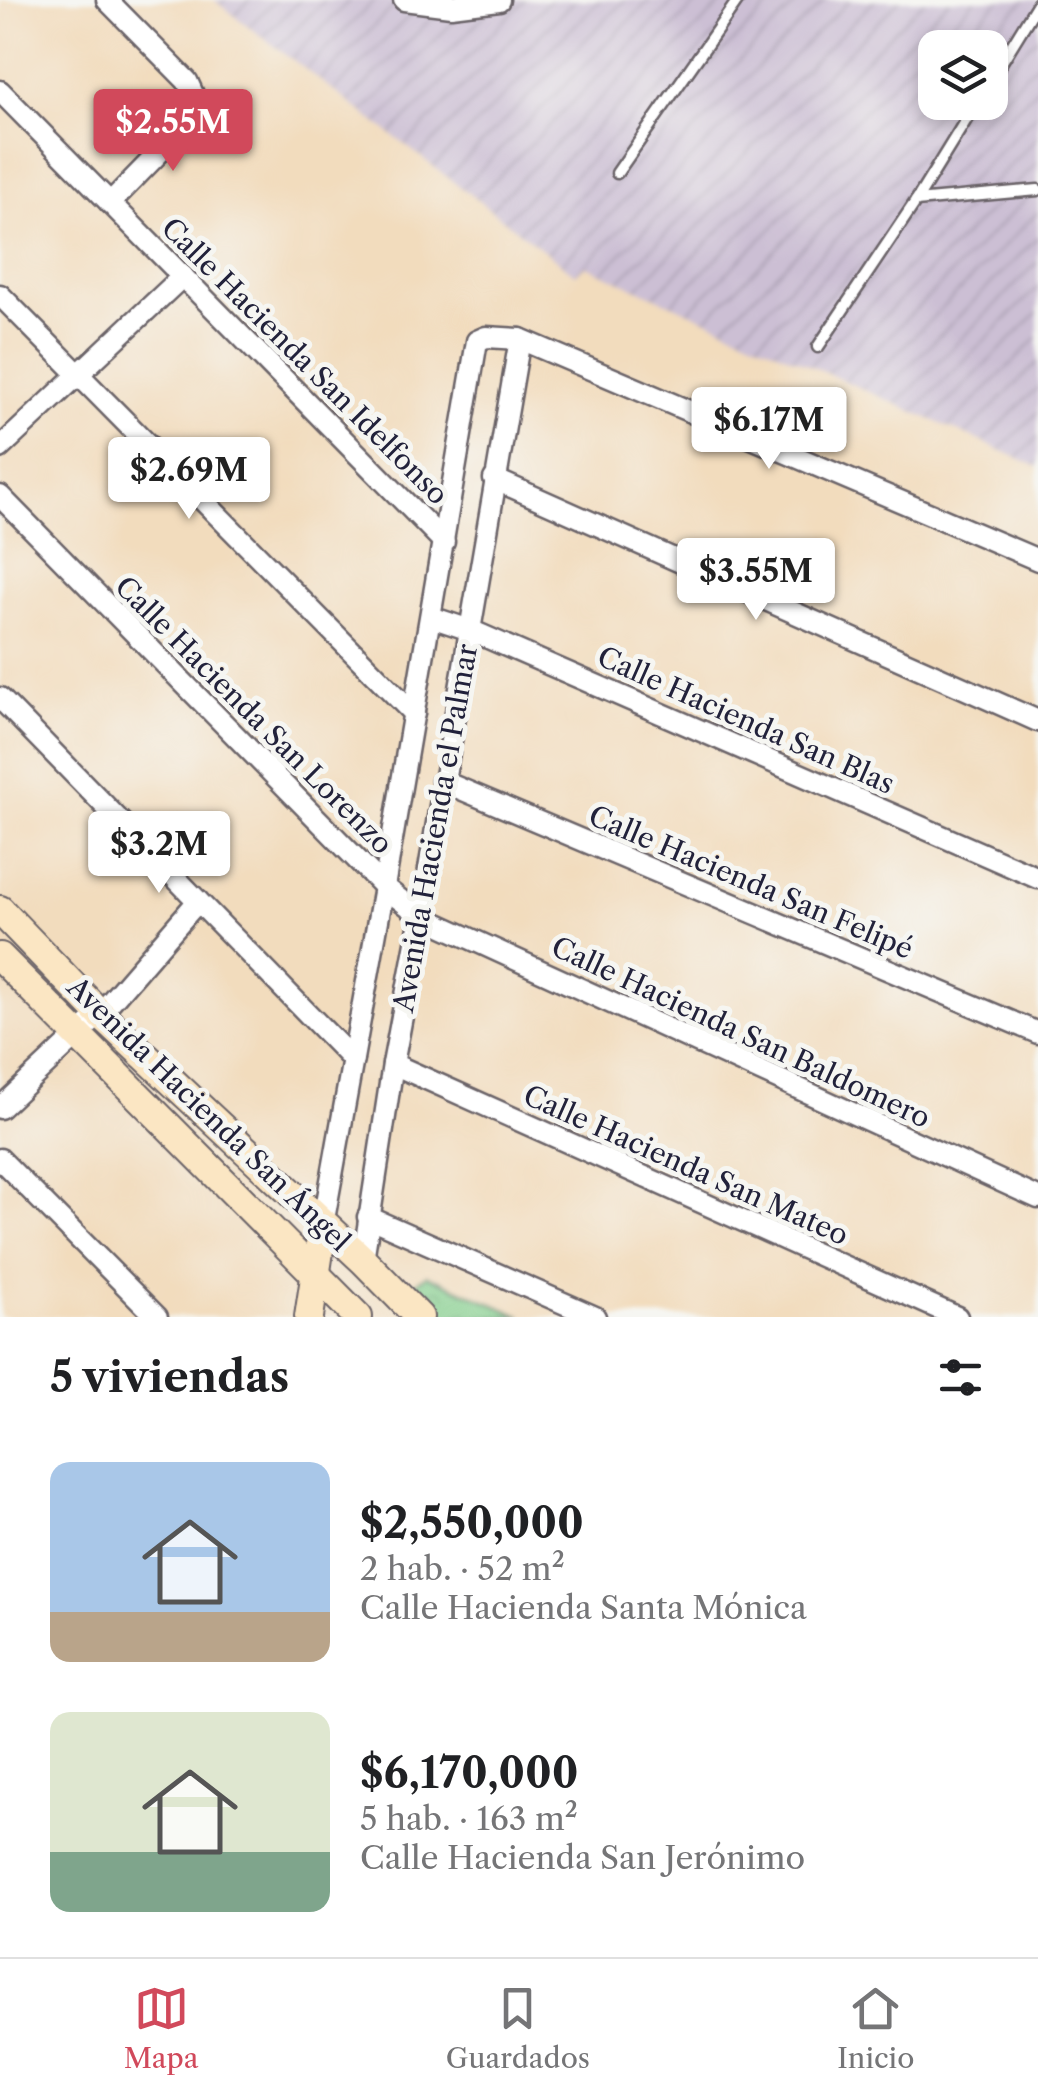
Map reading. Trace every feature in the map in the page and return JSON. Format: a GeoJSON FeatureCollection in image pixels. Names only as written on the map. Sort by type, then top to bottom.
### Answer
{"type":"FeatureCollection","features":[{"type":"Feature","properties":{"kind":"street"},"geometry":{"type":"LineString","coordinates":[[107,0],[186,81],[195,93],[196,112],[110,203]]}},
{"type":"Feature","properties":{"kind":"street"},"geometry":{"type":"LineString","coordinates":[[404,0],[451,6],[499,0]]}},
{"type":"Feature","properties":{"kind":"street","name":"Calle Hacienda San Idelfonso"},"geometry":{"type":"LineString","coordinates":[[0,91],[444,542]]}},
{"type":"Feature","properties":{"kind":"street"},"geometry":{"type":"LineString","coordinates":[[0,448],[183,276]]}},
{"type":"Feature","properties":{"kind":"street"},"geometry":{"type":"LineString","coordinates":[[0,295],[414,714]]}},
{"type":"Feature","properties":{"kind":"street","name":"Avenida Hacienda el Palmar"},"geometry":{"type":"LineString","coordinates":[[309,1317],[444,542],[473,353],[481,338],[520,338],[393,1064],[354,1315]]}},
{"type":"Feature","properties":{"kind":"street"},"geometry":{"type":"LineString","coordinates":[[520,338],[1038,560]]}},
{"type":"Feature","properties":{"kind":"street"},"geometry":{"type":"LineString","coordinates":[[494,479],[1038,720]]}},
{"type":"Feature","properties":{"kind":"street","name":"Calle Hacienda San Lorenzo"},"geometry":{"type":"LineString","coordinates":[[0,496],[384,887],[421,916]]}},
{"type":"Feature","properties":{"kind":"street","name":"Calle Hacienda San Blas"},"geometry":{"type":"LineString","coordinates":[[431,617],[470,630],[1038,878]]}},
{"type":"Feature","properties":{"kind":"street"},"geometry":{"type":"LineString","coordinates":[[0,698],[353,1060]]}},
{"type":"Feature","properties":{"kind":"street","name":"Calle Hacienda San Felipé"},"geometry":{"type":"LineString","coordinates":[[442,781],[1038,1033]]}},
{"type":"Feature","properties":{"kind":"street"},"geometry":{"type":"LineString","coordinates":[[0,1108],[100,1014],[198,901]]}},
{"type":"Feature","properties":{"kind":"street","name":"Avenida Hacienda San Ángel"},"geometry":{"type":"LineString","coordinates":[[0,910],[100,1014],[363,1260],[418,1317]]}},
{"type":"Feature","properties":{"kind":"street","name":"Calle Hacienda San Baldomero"},"geometry":{"type":"LineString","coordinates":[[421,916],[1038,1198]]}},
{"type":"Feature","properties":{"kind":"street","name":"Avenida Hacienda San Ángel"},"geometry":{"type":"LineString","coordinates":[[0,957],[354,1315]]}},
{"type":"Feature","properties":{"kind":"street","name":"Calle Hacienda San Mateo"},"geometry":{"type":"LineString","coordinates":[[393,1064],[957,1317]]}},
{"type":"Feature","properties":{"kind":"street"},"geometry":{"type":"LineString","coordinates":[[0,1160],[156,1317]]}},
{"type":"Feature","properties":{"kind":"street"},"geometry":{"type":"LineString","coordinates":[[368,1217],[595,1317]]}},
{"type":"Feature","properties":{"kind":"lane"},"geometry":{"type":"LineString","coordinates":[[617,173],[738,0]]}},
{"type":"Feature","properties":{"kind":"lane"},"geometry":{"type":"LineString","coordinates":[[1008,52],[1038,3]]}},
{"type":"Feature","properties":{"kind":"lane"},"geometry":{"type":"LineString","coordinates":[[818,347],[966,120]]}},
{"type":"Feature","properties":{"kind":"lane"},"geometry":{"type":"LineString","coordinates":[[916,201],[1038,190]]}},
{"type":"Feature","properties":{"kind":"shaded area"},"geometry":{"type":"Polygon","coordinates":[[[214,0],[1038,0],[1038,467],[586,266],[575,274],[214,0]]]}},
{"type":"Feature","properties":{"kind":"green space"},"geometry":{"type":"Polygon","coordinates":[[[427,1275],[522,1317],[433,1317],[412,1295],[412,1286],[427,1275]]]}}]}
